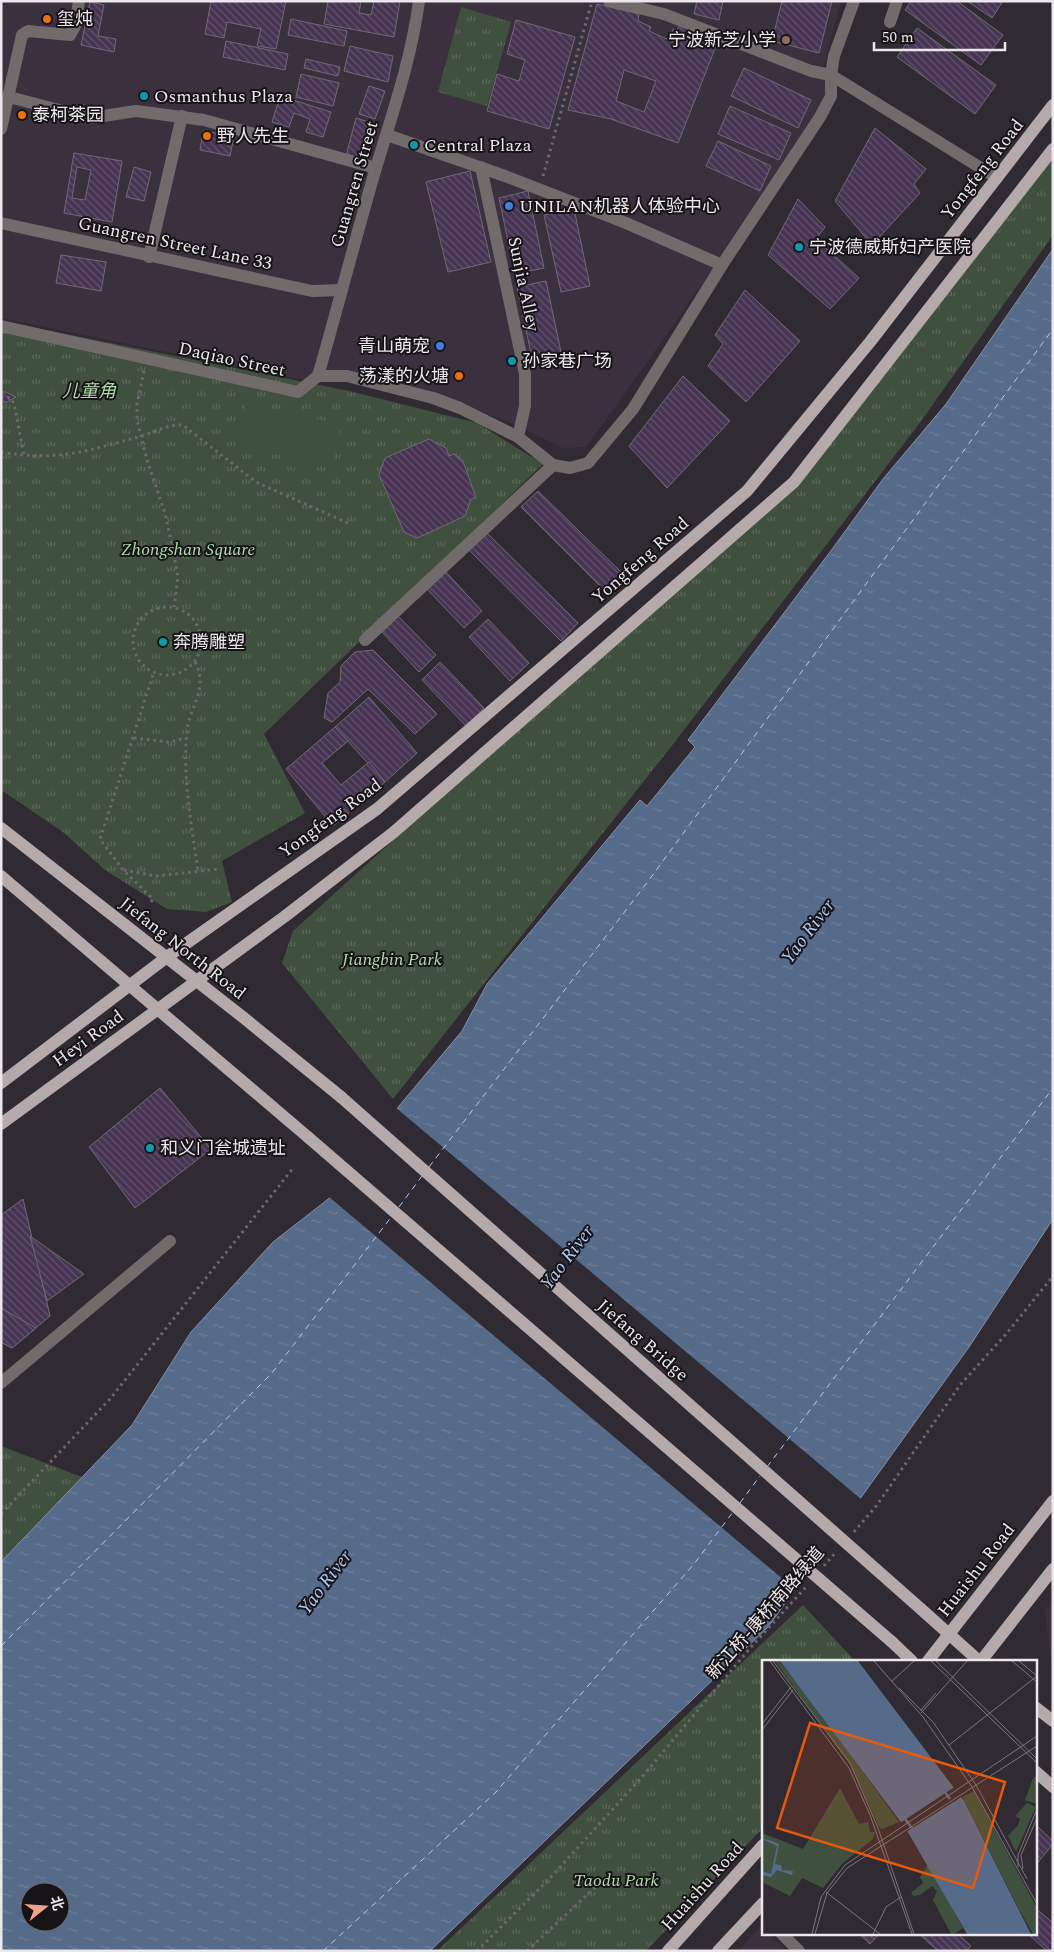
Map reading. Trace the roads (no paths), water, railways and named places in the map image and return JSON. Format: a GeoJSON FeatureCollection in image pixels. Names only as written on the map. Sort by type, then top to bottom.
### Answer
{"type":"FeatureCollection","features":[{"type":"Feature","properties":{"kind":"main road","name":"Yongfeng Road"},"geometry":{"type":"LineString","coordinates":[[167,957],[377,809],[747,491],[870,342],[1053,105]]}},
{"type":"Feature","properties":{"kind":"main road"},"geometry":{"type":"LineString","coordinates":[[196,981],[394,832],[794,482],[1053,149]]}},
{"type":"Feature","properties":{"kind":"main road","name":"Jiefang North Road"},"geometry":{"type":"LineString","coordinates":[[1,828],[167,957],[341,1098]]}},
{"type":"Feature","properties":{"kind":"main road"},"geometry":{"type":"LineString","coordinates":[[1,876],[309,1138],[911,1660]]}},
{"type":"Feature","properties":{"kind":"main road","name":"Heyi Road"},"geometry":{"type":"LineString","coordinates":[[1,1083],[167,957]]}},
{"type":"Feature","properties":{"kind":"main road","name":"Heyi Road"},"geometry":{"type":"LineString","coordinates":[[1,1124],[196,981]]}},
{"type":"Feature","properties":{"kind":"main road","name":"Jiefang Bridge"},"geometry":{"type":"LineString","coordinates":[[341,1098],[979,1660]]}},
{"type":"Feature","properties":{"kind":"main road","name":"Huaishu Road"},"geometry":{"type":"LineString","coordinates":[[929,1660],[1053,1500]]}},
{"type":"Feature","properties":{"kind":"main road"},"geometry":{"type":"LineString","coordinates":[[981,1660],[1053,1570]]}},
{"type":"Feature","properties":{"kind":"main road"},"geometry":{"type":"LineString","coordinates":[[1036,1707],[1053,1721]]}},
{"type":"Feature","properties":{"kind":"main road"},"geometry":{"type":"LineString","coordinates":[[1036,1772],[1053,1787]]}},
{"type":"Feature","properties":{"kind":"main road","name":"Huaishu Road"},"geometry":{"type":"LineString","coordinates":[[668,1951],[762,1846]]}},
{"type":"Feature","properties":{"kind":"main road"},"geometry":{"type":"LineString","coordinates":[[718,1951],[761,1910]]}},
{"type":"Feature","properties":{"kind":"street"},"geometry":{"type":"LineString","coordinates":[[1,129],[22,35],[28,30],[70,35],[75,26],[79,1]]}},
{"type":"Feature","properties":{"kind":"street","name":"Guangren Street"},"geometry":{"type":"LineString","coordinates":[[318,376],[387,135],[416,22],[419,1]]}},
{"type":"Feature","properties":{"kind":"street"},"geometry":{"type":"LineString","coordinates":[[609,1],[664,14],[811,71],[831,75],[997,178]]}},
{"type":"Feature","properties":{"kind":"street"},"geometry":{"type":"LineString","coordinates":[[318,376],[347,376],[433,398],[460,408],[518,437],[553,465],[570,468],[588,463],[633,409],[722,265],[820,117],[831,96],[831,75],[834,56],[854,1]]}},
{"type":"Feature","properties":{"kind":"street"},"geometry":{"type":"LineString","coordinates":[[890,22],[897,1]]}},
{"type":"Feature","properties":{"kind":"street"},"geometry":{"type":"LineString","coordinates":[[9,98],[90,118],[136,111],[204,120],[376,168]]}},
{"type":"Feature","properties":{"kind":"street"},"geometry":{"type":"LineString","coordinates":[[149,257],[182,116]]}},
{"type":"Feature","properties":{"kind":"street"},"geometry":{"type":"LineString","coordinates":[[387,135],[540,189],[626,223],[722,265]]}},
{"type":"Feature","properties":{"kind":"street","name":"Sunjia Alley"},"geometry":{"type":"LineString","coordinates":[[481,167],[525,374],[525,406],[518,437]]}},
{"type":"Feature","properties":{"kind":"street","name":"Guangren Street Lane 33"},"geometry":{"type":"LineString","coordinates":[[1,223],[149,257],[312,291],[342,290]]}},
{"type":"Feature","properties":{"kind":"street","name":"Daqiao Street"},"geometry":{"type":"LineString","coordinates":[[1,326],[298,392],[318,376]]}},
{"type":"Feature","properties":{"kind":"street"},"geometry":{"type":"LineString","coordinates":[[364,640],[553,465]]}},
{"type":"Feature","properties":{"kind":"street"},"geometry":{"type":"LineString","coordinates":[[1,1383],[170,1241]]}},
{"type":"Feature","properties":{"kind":"street"},"geometry":{"type":"LineString","coordinates":[[782,1934],[799,1951]]}},
{"type":"Feature","properties":{"kind":"water","name":"Yao River"},"geometry":{"type":"Polygon","coordinates":[[[1053,249],[1053,1219],[969,1347],[768,1627],[430,1951],[1,1951],[1,1562],[132,1425],[191,1332],[273,1242],[354,1179],[399,1106],[462,1031],[487,984],[640,800],[647,806],[695,747],[688,740],[883,479],[946,404],[1053,249]]]}},
{"type":"Feature","properties":{"kind":"place","name":"玺炖"},"geometry":{"type":"Point","coordinates":[47,19]}},
{"type":"Feature","properties":{"kind":"place","name":"宁波新芝小学"},"geometry":{"type":"Point","coordinates":[786,40]}},
{"type":"Feature","properties":{"kind":"place","name":"Osmanthus Plaza"},"geometry":{"type":"Point","coordinates":[144,96]}},
{"type":"Feature","properties":{"kind":"place","name":"泰柯茶园"},"geometry":{"type":"Point","coordinates":[22,115]}},
{"type":"Feature","properties":{"kind":"place","name":"野人先生"},"geometry":{"type":"Point","coordinates":[207,136]}},
{"type":"Feature","properties":{"kind":"place","name":"Central Plaza"},"geometry":{"type":"Point","coordinates":[414,145]}},
{"type":"Feature","properties":{"kind":"place","name":"UNILAN机器人体验中心"},"geometry":{"type":"Point","coordinates":[509,206]}},
{"type":"Feature","properties":{"kind":"place","name":"宁波德威斯妇产医院"},"geometry":{"type":"Point","coordinates":[799,247]}},
{"type":"Feature","properties":{"kind":"place","name":"青山萌宠"},"geometry":{"type":"Point","coordinates":[440,346]}},
{"type":"Feature","properties":{"kind":"place","name":"孙家巷广场"},"geometry":{"type":"Point","coordinates":[512,361]}},
{"type":"Feature","properties":{"kind":"place","name":"荡漾的火塘"},"geometry":{"type":"Point","coordinates":[459,376]}},
{"type":"Feature","properties":{"kind":"place","name":"奔腾雕塑"},"geometry":{"type":"Point","coordinates":[163,642]}},
{"type":"Feature","properties":{"kind":"place","name":"和义门瓮城遗址"},"geometry":{"type":"Point","coordinates":[150,1148]}},
{"type":"Feature","properties":{"kind":"park label","name":"儿童角"},"geometry":{"type":"Point","coordinates":[89,391]}},
{"type":"Feature","properties":{"kind":"park label","name":"Zhongshan Square"},"geometry":{"type":"Point","coordinates":[188,549]}},
{"type":"Feature","properties":{"kind":"park label","name":"Jiangbin Park"},"geometry":{"type":"Point","coordinates":[392,959]}},
{"type":"Feature","properties":{"kind":"park label","name":"Taodu Park"},"geometry":{"type":"Point","coordinates":[616,1880]}}]}
